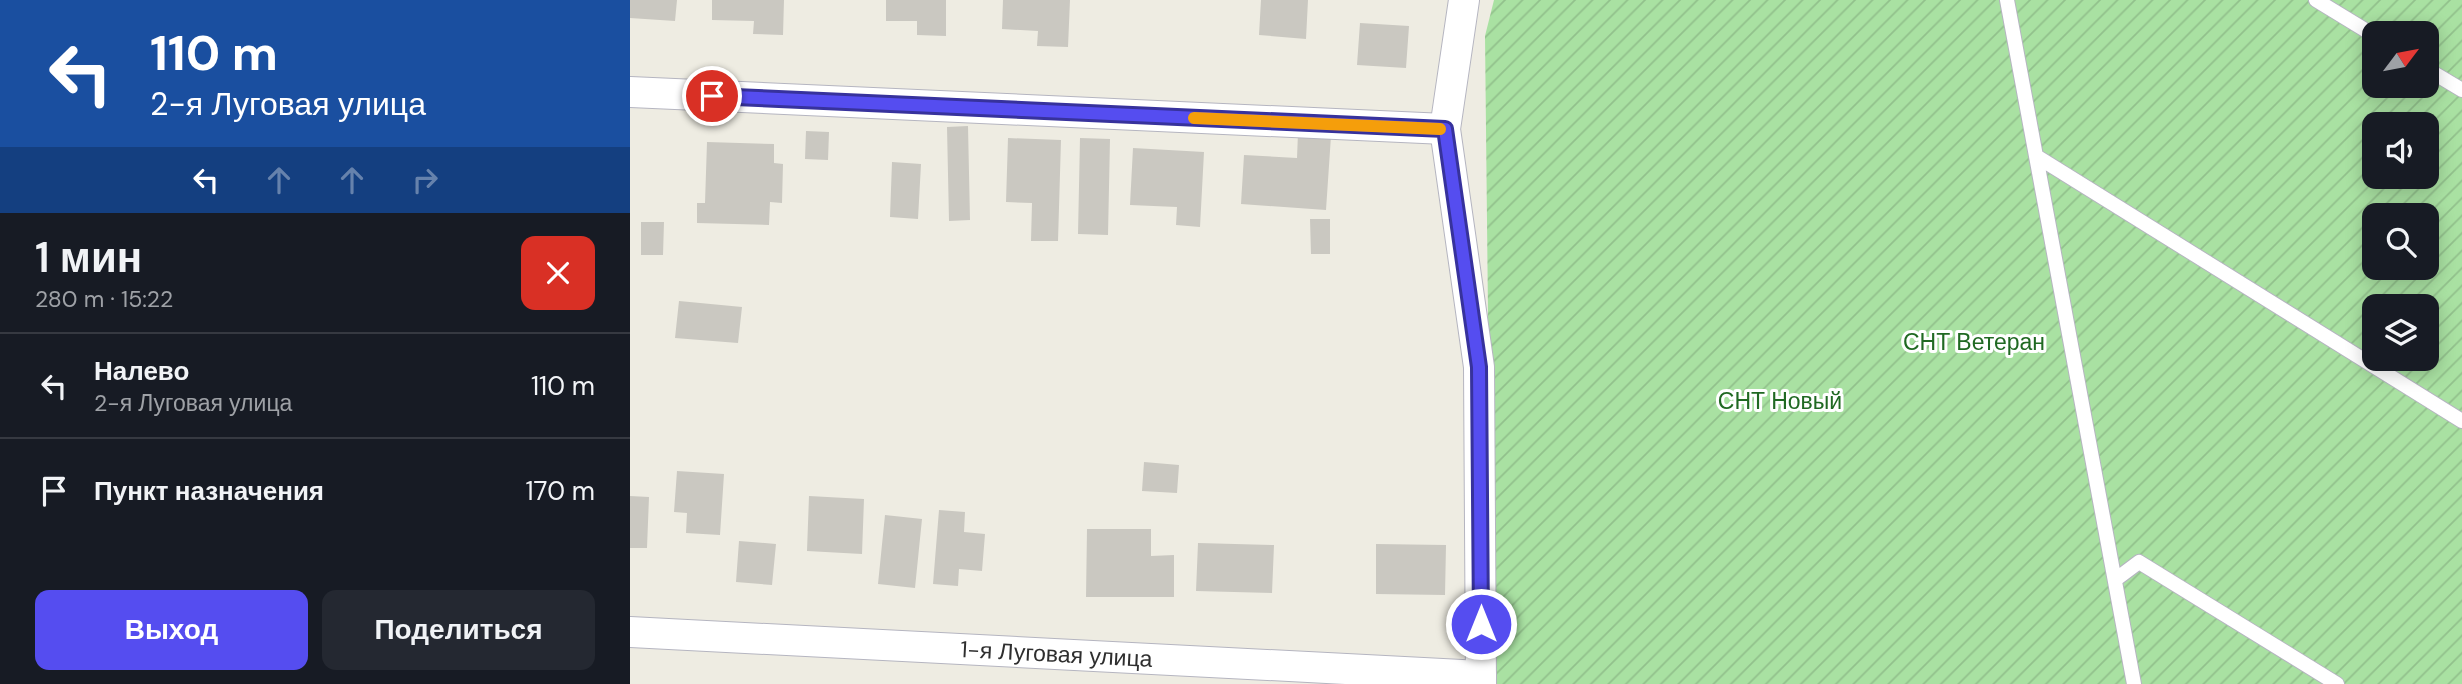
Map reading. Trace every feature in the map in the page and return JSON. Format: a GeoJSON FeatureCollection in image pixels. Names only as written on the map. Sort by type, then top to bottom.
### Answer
{"type":"FeatureCollection","features":[{"type":"Feature","properties":{"kind":"street"},"geometry":{"type":"LineString","coordinates":[[1464,0],[1445,129],[1479,367],[1481,680]]}},
{"type":"Feature","properties":{"kind":"street"},"geometry":{"type":"LineString","coordinates":[[630,92],[1445,129]]}},
{"type":"Feature","properties":{"kind":"street","name":"1-я Луговая улица"},"geometry":{"type":"LineString","coordinates":[[630,632],[1481,680]]}},
{"type":"Feature","properties":{"kind":"lane"},"geometry":{"type":"LineString","coordinates":[[2007,0],[2134,684]]}},
{"type":"Feature","properties":{"kind":"lane"},"geometry":{"type":"LineString","coordinates":[[2316,0],[2362,28]]}},
{"type":"Feature","properties":{"kind":"lane"},"geometry":{"type":"LineString","coordinates":[[2440,77],[2462,90]]}},
{"type":"Feature","properties":{"kind":"lane"},"geometry":{"type":"LineString","coordinates":[[2036,156],[2462,421]]}},
{"type":"Feature","properties":{"kind":"lane"},"geometry":{"type":"LineString","coordinates":[[2115,580],[2139,562],[2337,684]]}},
{"type":"Feature","properties":{"kind":"green space","name":"СНТ Ветеран"},"geometry":{"type":"Polygon","coordinates":[[[1494,0],[2462,0],[2462,684],[1492,684],[1485,36],[1494,0]]]}},
{"type":"Feature","properties":{"kind":"building"},"geometry":{"type":"Polygon","coordinates":[[[630,0],[677,0],[675,21],[630,18],[630,0]]]}},
{"type":"Feature","properties":{"kind":"building"},"geometry":{"type":"Polygon","coordinates":[[[712,0],[784,0],[783,35],[753,34],[754,21],[712,20],[712,0]]]}},
{"type":"Feature","properties":{"kind":"building"},"geometry":{"type":"Polygon","coordinates":[[[886,0],[946,0],[946,36],[917,35],[917,21],[886,21],[886,0]]]}},
{"type":"Feature","properties":{"kind":"building"},"geometry":{"type":"Polygon","coordinates":[[[1003,0],[1070,0],[1068,47],[1037,46],[1038,31],[1002,29],[1003,0]]]}},
{"type":"Feature","properties":{"kind":"building"},"geometry":{"type":"Polygon","coordinates":[[[1261,0],[1308,0],[1306,39],[1259,35],[1261,0]]]}},
{"type":"Feature","properties":{"kind":"building"},"geometry":{"type":"Polygon","coordinates":[[[1360,23],[1409,26],[1406,68],[1357,65],[1360,23]]]}},
{"type":"Feature","properties":{"kind":"building"},"geometry":{"type":"Polygon","coordinates":[[[968,126],[970,220],[949,221],[947,127],[968,126]]]}},
{"type":"Feature","properties":{"kind":"building"},"geometry":{"type":"Polygon","coordinates":[[[806,131],[829,132],[828,160],[805,159],[806,131]]]}},
{"type":"Feature","properties":{"kind":"building"},"geometry":{"type":"Polygon","coordinates":[[[1298,133],[1331,136],[1326,210],[1241,204],[1244,155],[1297,158],[1298,133]]]}},
{"type":"Feature","properties":{"kind":"building"},"geometry":{"type":"Polygon","coordinates":[[[1008,138],[1061,140],[1058,241],[1031,241],[1032,203],[1006,202],[1008,138]]]}},
{"type":"Feature","properties":{"kind":"building"},"geometry":{"type":"Polygon","coordinates":[[[1080,138],[1110,139],[1108,235],[1078,234],[1080,138]]]}},
{"type":"Feature","properties":{"kind":"building"},"geometry":{"type":"Polygon","coordinates":[[[707,142],[774,144],[774,163],[783,164],[782,203],[770,202],[769,225],[697,223],[697,203],[705,203],[707,142]]]}},
{"type":"Feature","properties":{"kind":"building"},"geometry":{"type":"Polygon","coordinates":[[[1133,148],[1204,152],[1200,227],[1176,225],[1177,207],[1130,205],[1133,148]]]}},
{"type":"Feature","properties":{"kind":"building"},"geometry":{"type":"Polygon","coordinates":[[[892,162],[921,164],[918,219],[890,217],[892,162]]]}},
{"type":"Feature","properties":{"kind":"building"},"geometry":{"type":"Polygon","coordinates":[[[1310,219],[1330,219],[1330,254],[1311,254],[1310,219]]]}},
{"type":"Feature","properties":{"kind":"building"},"geometry":{"type":"Polygon","coordinates":[[[641,222],[664,222],[663,255],[641,255],[641,222]]]}},
{"type":"Feature","properties":{"kind":"building"},"geometry":{"type":"Polygon","coordinates":[[[679,301],[742,307],[738,343],[675,338],[679,301]]]}},
{"type":"Feature","properties":{"kind":"building"},"geometry":{"type":"Polygon","coordinates":[[[1144,462],[1179,465],[1177,493],[1142,491],[1144,462]]]}},
{"type":"Feature","properties":{"kind":"building"},"geometry":{"type":"Polygon","coordinates":[[[677,471],[724,474],[720,535],[686,533],[687,513],[674,512],[677,471]]]}},
{"type":"Feature","properties":{"kind":"building"},"geometry":{"type":"Polygon","coordinates":[[[630,496],[649,497],[647,548],[630,548],[630,496]]]}},
{"type":"Feature","properties":{"kind":"building"},"geometry":{"type":"Polygon","coordinates":[[[809,496],[864,499],[862,554],[807,551],[809,496]]]}},
{"type":"Feature","properties":{"kind":"building"},"geometry":{"type":"Polygon","coordinates":[[[939,510],[965,512],[964,532],[985,534],[982,571],[959,569],[958,586],[933,584],[939,510]]]}},
{"type":"Feature","properties":{"kind":"building"},"geometry":{"type":"Polygon","coordinates":[[[885,515],[922,519],[915,588],[878,584],[885,515]]]}},
{"type":"Feature","properties":{"kind":"building"},"geometry":{"type":"Polygon","coordinates":[[[1087,529],[1151,529],[1151,556],[1174,555],[1174,597],[1086,597],[1087,529]]]}},
{"type":"Feature","properties":{"kind":"building"},"geometry":{"type":"Polygon","coordinates":[[[739,541],[776,544],[772,585],[736,582],[739,541]]]}},
{"type":"Feature","properties":{"kind":"building"},"geometry":{"type":"Polygon","coordinates":[[[1198,543],[1274,545],[1272,593],[1196,591],[1198,543]]]}},
{"type":"Feature","properties":{"kind":"building"},"geometry":{"type":"Polygon","coordinates":[[[1376,544],[1446,545],[1445,595],[1376,594],[1376,544]]]}},
{"type":"Feature","properties":{"kind":"slow traffic"},"geometry":{"type":"LineString","coordinates":[[1194,118],[1440,129]]}},
{"type":"Feature","properties":{"kind":"route"},"geometry":{"type":"LineString","coordinates":[[712,96],[1445,129],[1479,367],[1481,624]]}},
{"type":"Feature","properties":{"kind":"park label","name":"СНТ Новый"},"geometry":{"type":"Point","coordinates":[1780,401]}}]}
